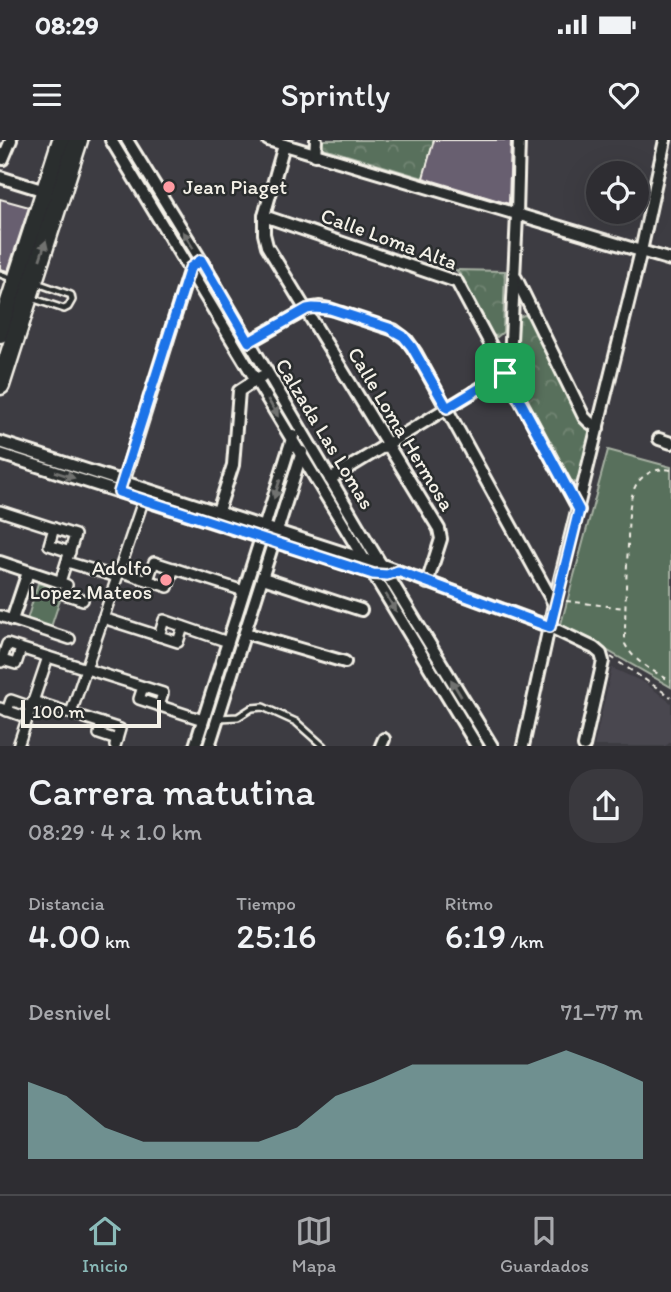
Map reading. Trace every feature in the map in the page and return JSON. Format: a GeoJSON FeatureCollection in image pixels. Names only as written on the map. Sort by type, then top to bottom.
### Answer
{"type":"FeatureCollection","features":[{"type":"Feature","properties":{"kind":"main road"},"geometry":{"type":"LineString","coordinates":[[0,385],[20,283],[62,140]]}},
{"type":"Feature","properties":{"kind":"main road"},"geometry":{"type":"LineString","coordinates":[[0,333],[78,140]]}},
{"type":"Feature","properties":{"kind":"street"},"geometry":{"type":"LineString","coordinates":[[3,159],[11,140]]}},
{"type":"Feature","properties":{"kind":"street","name":"Calzada Las Lomas"},"geometry":{"type":"LineString","coordinates":[[111,140],[477,746]]}},
{"type":"Feature","properties":{"kind":"street","name":"Calzada Las Lomas"},"geometry":{"type":"LineString","coordinates":[[127,140],[330,479],[389,570],[492,746]]}},
{"type":"Feature","properties":{"kind":"street"},"geometry":{"type":"LineString","coordinates":[[268,140],[671,260]]}},
{"type":"Feature","properties":{"kind":"street"},"geometry":{"type":"LineString","coordinates":[[315,155],[316,140]]}},
{"type":"Feature","properties":{"kind":"street"},"geometry":{"type":"LineString","coordinates":[[330,479],[505,373],[510,362],[519,140]]}},
{"type":"Feature","properties":{"kind":"street"},"geometry":{"type":"LineString","coordinates":[[523,746],[554,604],[642,251],[665,140]]}},
{"type":"Feature","properties":{"kind":"street","name":"Calle Loma Hermosa"},"geometry":{"type":"LineString","coordinates":[[284,145],[264,216],[267,246],[441,534],[427,583]]}},
{"type":"Feature","properties":{"kind":"street"},"geometry":{"type":"LineString","coordinates":[[0,177],[45,191]]}},
{"type":"Feature","properties":{"kind":"street","name":"Calle Loma Alta"},"geometry":{"type":"LineString","coordinates":[[264,216],[455,280],[579,510]]}},
{"type":"Feature","properties":{"kind":"street"},"geometry":{"type":"LineString","coordinates":[[121,487],[190,268],[201,260]]}},
{"type":"Feature","properties":{"kind":"street"},"geometry":{"type":"LineString","coordinates":[[515,276],[584,417],[598,428]]}},
{"type":"Feature","properties":{"kind":"street"},"geometry":{"type":"LineString","coordinates":[[249,342],[307,309],[320,307],[394,330],[407,340],[554,604]]}},
{"type":"Feature","properties":{"kind":"street"},"geometry":{"type":"LineString","coordinates":[[218,511],[233,464],[239,391],[267,373]]}},
{"type":"Feature","properties":{"kind":"street"},"geometry":{"type":"LineString","coordinates":[[195,746],[297,424]]}},
{"type":"Feature","properties":{"kind":"street"},"geometry":{"type":"LineString","coordinates":[[209,746],[306,439]]}},
{"type":"Feature","properties":{"kind":"street"},"geometry":{"type":"LineString","coordinates":[[659,439],[671,443]]}},
{"type":"Feature","properties":{"kind":"street"},"geometry":{"type":"LineString","coordinates":[[0,442],[121,487],[143,500],[273,543],[373,574],[389,570]]}},
{"type":"Feature","properties":{"kind":"street"},"geometry":{"type":"LineString","coordinates":[[0,454],[218,511],[363,558],[389,570],[550,627],[594,648],[601,654],[603,661],[584,746]]}},
{"type":"Feature","properties":{"kind":"street"},"geometry":{"type":"LineString","coordinates":[[71,713],[143,500]]}},
{"type":"Feature","properties":{"kind":"street"},"geometry":{"type":"LineString","coordinates":[[0,511],[75,535],[60,582]]}},
{"type":"Feature","properties":{"kind":"street"},"geometry":{"type":"LineString","coordinates":[[54,528],[49,545],[70,552]]}},
{"type":"Feature","properties":{"kind":"street"},"geometry":{"type":"LineString","coordinates":[[0,562],[68,584],[64,594],[83,600]]}},
{"type":"Feature","properties":{"kind":"street"},"geometry":{"type":"LineString","coordinates":[[66,562],[168,587],[174,568]]}},
{"type":"Feature","properties":{"kind":"street"},"geometry":{"type":"LineString","coordinates":[[148,580],[154,562],[244,591]]}},
{"type":"Feature","properties":{"kind":"street"},"geometry":{"type":"LineString","coordinates":[[12,620],[28,572]]}},
{"type":"Feature","properties":{"kind":"street"},"geometry":{"type":"LineString","coordinates":[[263,578],[361,610]]}},
{"type":"Feature","properties":{"kind":"street"},"geometry":{"type":"LineString","coordinates":[[0,616],[70,639]]}},
{"type":"Feature","properties":{"kind":"street"},"geometry":{"type":"LineString","coordinates":[[103,618],[178,642],[183,627]]}},
{"type":"Feature","properties":{"kind":"street"},"geometry":{"type":"LineString","coordinates":[[159,636],[164,620],[228,642]]}},
{"type":"Feature","properties":{"kind":"street"},"geometry":{"type":"LineString","coordinates":[[245,633],[345,662]]}},
{"type":"Feature","properties":{"kind":"street"},"geometry":{"type":"LineString","coordinates":[[22,649],[16,664],[1,661],[7,644],[163,693],[159,706],[203,720]]}},
{"type":"Feature","properties":{"kind":"street"},"geometry":{"type":"LineString","coordinates":[[18,746],[48,657]]}},
{"type":"Feature","properties":{"kind":"street"},"geometry":{"type":"LineString","coordinates":[[220,668],[232,672]]}},
{"type":"Feature","properties":{"kind":"street"},"geometry":{"type":"LineString","coordinates":[[28,718],[4,710],[11,700],[71,713],[120,729],[116,743]]}},
{"type":"Feature","properties":{"kind":"lane"},"geometry":{"type":"LineString","coordinates":[[20,283],[71,295],[72,300],[64,309],[20,283]]}},
{"type":"Feature","properties":{"kind":"lane"},"geometry":{"type":"LineString","coordinates":[[203,720],[238,717],[252,708],[263,707],[296,722],[323,746]]}},
{"type":"Feature","properties":{"kind":"path"},"geometry":{"type":"LineString","coordinates":[[671,470],[666,468],[651,471],[643,476],[634,488],[629,522],[625,608],[625,644],[629,653],[643,665],[671,681]]}},
{"type":"Feature","properties":{"kind":"path"},"geometry":{"type":"LineString","coordinates":[[554,604],[564,601],[625,608]]}},
{"type":"Feature","properties":{"kind":"path"},"geometry":{"type":"LineString","coordinates":[[601,654],[613,657],[671,697]]}},
{"type":"Feature","properties":{"kind":"shaded area"},"geometry":{"type":"Polygon","coordinates":[[[612,668],[645,683],[671,703],[671,742],[665,746],[594,746],[612,668]]]}},
{"type":"Feature","properties":{"kind":"green space"},"geometry":{"type":"Polygon","coordinates":[[[112,140],[124,140],[198,256],[190,263],[112,140]]]}},
{"type":"Feature","properties":{"kind":"green space"},"geometry":{"type":"Polygon","coordinates":[[[321,140],[434,140],[423,178],[320,147],[321,140]]]}},
{"type":"Feature","properties":{"kind":"green space"},"geometry":{"type":"Polygon","coordinates":[[[198,262],[265,370],[257,375],[190,268],[198,262]]]}},
{"type":"Feature","properties":{"kind":"green space"},"geometry":{"type":"Polygon","coordinates":[[[456,270],[505,271],[503,332],[497,337],[491,334],[463,278],[456,270]]]}},
{"type":"Feature","properties":{"kind":"green space"},"geometry":{"type":"Polygon","coordinates":[[[519,317],[531,317],[580,423],[591,428],[577,483],[566,479],[511,374],[516,362],[519,317]]]}},
{"type":"Feature","properties":{"kind":"green space"},"geometry":{"type":"Polygon","coordinates":[[[608,450],[671,467],[671,687],[561,624],[608,450]]]}},
{"type":"Feature","properties":{"kind":"green space"},"geometry":{"type":"Polygon","coordinates":[[[261,542],[270,545],[207,746],[197,746],[261,542]]]}},
{"type":"Feature","properties":{"kind":"green space"},"geometry":{"type":"Polygon","coordinates":[[[38,583],[63,591],[51,627],[27,620],[38,583]]]}},
{"type":"Feature","properties":{"kind":"green space"},"geometry":{"type":"Polygon","coordinates":[[[390,584],[489,746],[481,746],[385,587],[390,584]]]}},
{"type":"Feature","properties":{"kind":"building"},"geometry":{"type":"Polygon","coordinates":[[[434,140],[511,140],[509,204],[423,178],[434,140]]]}},
{"type":"Feature","properties":{"kind":"building"},"geometry":{"type":"Polygon","coordinates":[[[0,199],[29,207],[8,271],[0,269],[0,199]]]}},
{"type":"Feature","properties":{"kind":"place","name":"Jean Piaget"},"geometry":{"type":"Point","coordinates":[169,187]}},
{"type":"Feature","properties":{"kind":"place","name":"Adolfo Lopez Mateos"},"geometry":{"type":"Point","coordinates":[166,580]}},
{"type":"Feature","properties":{"kind":"route"},"geometry":{"type":"LineString","coordinates":[[201,260],[249,342],[307,309],[320,307],[389,328],[403,336],[416,353],[447,408],[505,373],[579,510],[550,627],[398,571],[387,575],[373,574],[119,492],[190,268],[201,260]]}}]}
